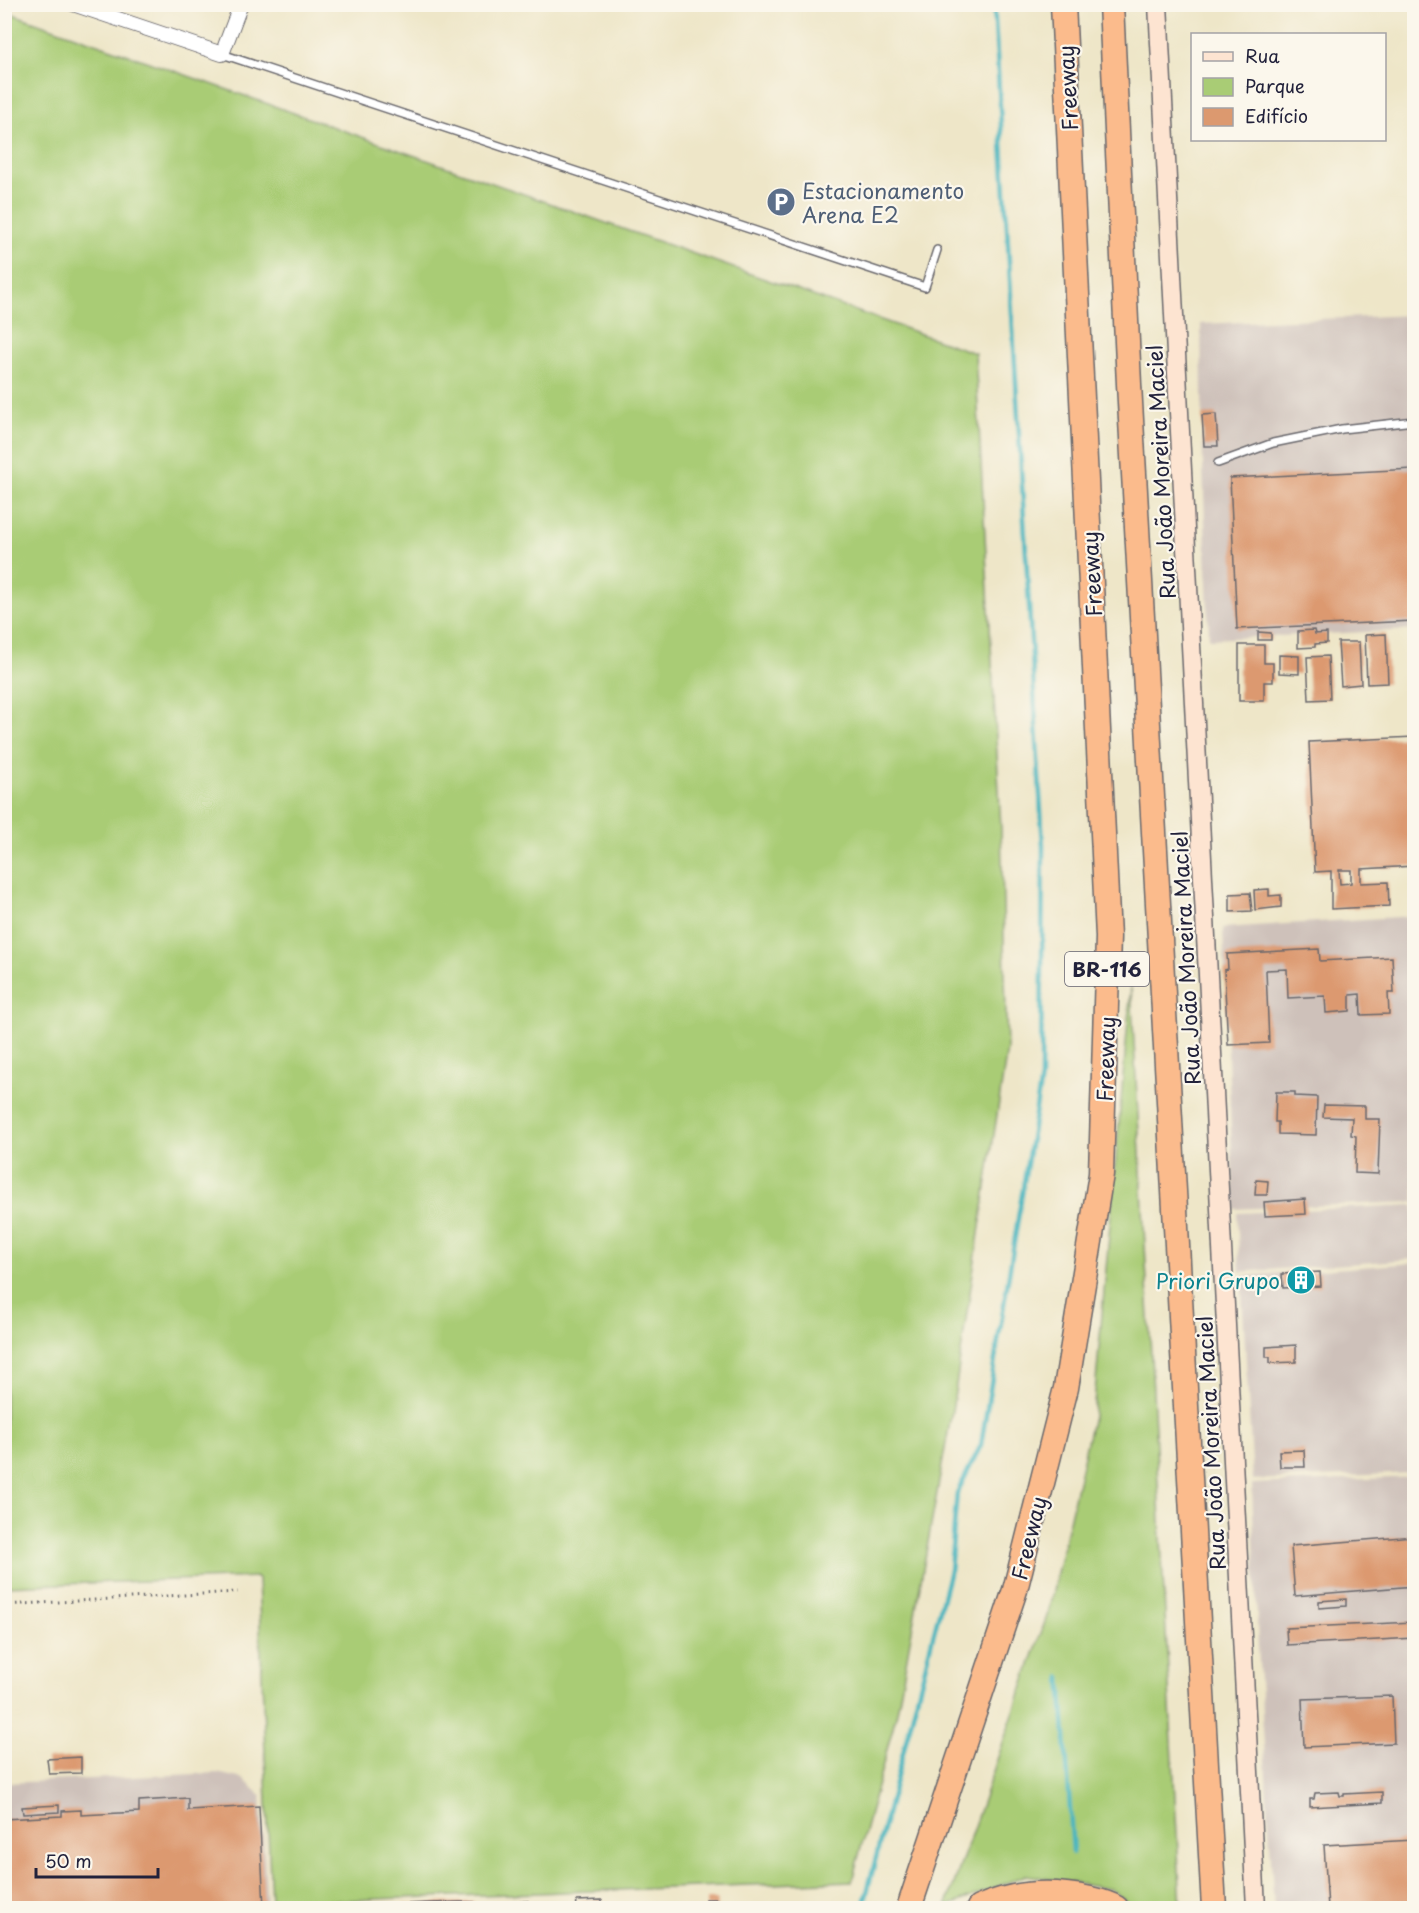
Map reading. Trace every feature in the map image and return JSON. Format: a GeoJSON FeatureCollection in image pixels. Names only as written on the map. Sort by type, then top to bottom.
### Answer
{"type":"FeatureCollection","features":[{"type":"Feature","properties":{"kind":"highway","name":"Freeway"},"geometry":{"type":"LineString","coordinates":[[909,1908],[1015,1590],[1066,1388],[1101,1174],[1108,937],[1063,4]]}},
{"type":"Feature","properties":{"kind":"highway","name":"BR-116"},"geometry":{"type":"LineString","coordinates":[[1111,4],[1130,396],[1214,1908]]}},
{"type":"Feature","properties":{"kind":"highway"},"geometry":{"type":"LineString","coordinates":[[979,1908],[997,1900],[1027,1894],[1068,1894],[1109,1904],[1116,1908]]}},
{"type":"Feature","properties":{"kind":"street"},"geometry":{"type":"LineString","coordinates":[[73,4],[222,54],[241,4]]}},
{"type":"Feature","properties":{"kind":"street","name":"Rua João Moreira Maciel"},"geometry":{"type":"LineString","coordinates":[[1158,4],[1256,1908]]}},
{"type":"Feature","properties":{"kind":"lane"},"geometry":{"type":"LineString","coordinates":[[222,54],[925,286],[937,250]]}},
{"type":"Feature","properties":{"kind":"lane"},"geometry":{"type":"LineString","coordinates":[[1218,463],[1273,443],[1342,429],[1414,421]]}},
{"type":"Feature","properties":{"kind":"path"},"geometry":{"type":"LineString","coordinates":[[4,1605],[238,1592]]}},
{"type":"Feature","properties":{"kind":"shaded area"},"geometry":{"type":"Polygon","coordinates":[[[1414,315],[1414,630],[1209,639],[1201,324],[1414,315]]]}},
{"type":"Feature","properties":{"kind":"shaded area"},"geometry":{"type":"Polygon","coordinates":[[[1414,916],[1414,1202],[1234,1209],[1223,928],[1414,916]]]}},
{"type":"Feature","properties":{"kind":"shaded area"},"geometry":{"type":"Polygon","coordinates":[[[1414,1205],[1414,1259],[1240,1272],[1237,1213],[1414,1205]]]}},
{"type":"Feature","properties":{"kind":"shaded area"},"geometry":{"type":"Polygon","coordinates":[[[1414,1263],[1414,1473],[1253,1480],[1241,1276],[1414,1263]]]}},
{"type":"Feature","properties":{"kind":"shaded area"},"geometry":{"type":"Polygon","coordinates":[[[1414,1477],[1414,1908],[1274,1908],[1258,1646],[1252,1484],[1414,1477]]]}},
{"type":"Feature","properties":{"kind":"shaded area"},"geometry":{"type":"Polygon","coordinates":[[[217,1773],[243,1779],[261,1795],[267,1908],[5,1908],[5,1783],[217,1773]]]}},
{"type":"Feature","properties":{"kind":"green space"},"geometry":{"type":"Polygon","coordinates":[[[4,11],[975,353],[1001,828],[1007,1049],[953,1405],[897,1712],[852,1881],[271,1903],[258,1577],[5,1586],[4,11]]]}},
{"type":"Feature","properties":{"kind":"green space"},"geometry":{"type":"Polygon","coordinates":[[[1131,987],[1181,1908],[1137,1908],[1110,1889],[1026,1875],[946,1907],[1048,1613],[1093,1416],[1131,987]]]}},
{"type":"Feature","properties":{"kind":"building"},"geometry":{"type":"Polygon","coordinates":[[[1216,414],[1218,446],[1204,446],[1202,415],[1216,414]]]}},
{"type":"Feature","properties":{"kind":"building"},"geometry":{"type":"Polygon","coordinates":[[[1414,469],[1414,621],[1237,629],[1230,478],[1414,469]]]}},
{"type":"Feature","properties":{"kind":"building"},"geometry":{"type":"Polygon","coordinates":[[[1314,630],[1315,634],[1327,633],[1327,643],[1315,644],[1315,647],[1298,648],[1298,631],[1314,630]]]}},
{"type":"Feature","properties":{"kind":"building"},"geometry":{"type":"Polygon","coordinates":[[[1258,632],[1271,633],[1271,640],[1258,640],[1258,632]]]}},
{"type":"Feature","properties":{"kind":"building"},"geometry":{"type":"Polygon","coordinates":[[[1386,634],[1388,683],[1367,684],[1365,635],[1386,634]]]}},
{"type":"Feature","properties":{"kind":"building"},"geometry":{"type":"Polygon","coordinates":[[[1338,642],[1359,642],[1361,684],[1341,686],[1338,642]]]}},
{"type":"Feature","properties":{"kind":"building"},"geometry":{"type":"Polygon","coordinates":[[[1239,645],[1264,645],[1264,663],[1273,663],[1273,682],[1264,682],[1264,701],[1239,701],[1239,645]]]}},
{"type":"Feature","properties":{"kind":"building"},"geometry":{"type":"Polygon","coordinates":[[[1279,655],[1299,656],[1299,674],[1279,673],[1279,655]]]}},
{"type":"Feature","properties":{"kind":"building"},"geometry":{"type":"Polygon","coordinates":[[[1328,656],[1330,699],[1309,700],[1307,657],[1328,656]]]}},
{"type":"Feature","properties":{"kind":"building"},"geometry":{"type":"Polygon","coordinates":[[[1414,737],[1414,866],[1361,869],[1361,883],[1388,882],[1389,906],[1331,909],[1331,871],[1315,872],[1309,742],[1414,737]],[[1339,870],[1340,884],[1351,883],[1351,870],[1339,870]]]}},
{"type":"Feature","properties":{"kind":"building"},"geometry":{"type":"Polygon","coordinates":[[[1269,889],[1269,896],[1281,895],[1281,907],[1255,910],[1254,890],[1269,889]]]}},
{"type":"Feature","properties":{"kind":"building"},"geometry":{"type":"Polygon","coordinates":[[[1250,893],[1252,911],[1230,912],[1230,894],[1250,893]]]}},
{"type":"Feature","properties":{"kind":"building"},"geometry":{"type":"Polygon","coordinates":[[[1319,949],[1320,961],[1392,957],[1394,993],[1388,993],[1389,1014],[1361,1015],[1360,994],[1350,995],[1350,1011],[1326,1013],[1325,996],[1288,998],[1287,969],[1266,970],[1269,1043],[1228,1045],[1224,970],[1228,969],[1227,954],[1319,949]]]}},
{"type":"Feature","properties":{"kind":"building"},"geometry":{"type":"Polygon","coordinates":[[[1276,1092],[1295,1092],[1295,1096],[1317,1097],[1316,1135],[1278,1134],[1278,1122],[1275,1122],[1276,1092]]]}},
{"type":"Feature","properties":{"kind":"building"},"geometry":{"type":"Polygon","coordinates":[[[1324,1105],[1365,1106],[1365,1119],[1380,1119],[1378,1174],[1355,1173],[1356,1136],[1351,1135],[1352,1118],[1323,1117],[1324,1105]]]}},
{"type":"Feature","properties":{"kind":"building"},"geometry":{"type":"Polygon","coordinates":[[[1256,1180],[1268,1181],[1267,1195],[1255,1195],[1256,1180]]]}},
{"type":"Feature","properties":{"kind":"building"},"geometry":{"type":"Polygon","coordinates":[[[1305,1199],[1306,1214],[1265,1216],[1264,1202],[1305,1199]]]}},
{"type":"Feature","properties":{"kind":"building","name":"Priori Grupo"},"geometry":{"type":"Polygon","coordinates":[[[1320,1272],[1321,1286],[1283,1288],[1282,1274],[1320,1272]]]}},
{"type":"Feature","properties":{"kind":"building"},"geometry":{"type":"Polygon","coordinates":[[[1296,1345],[1296,1362],[1270,1363],[1270,1357],[1266,1357],[1266,1347],[1296,1345]]]}},
{"type":"Feature","properties":{"kind":"building"},"geometry":{"type":"Polygon","coordinates":[[[1304,1450],[1305,1467],[1280,1467],[1279,1451],[1304,1450]]]}},
{"type":"Feature","properties":{"kind":"building"},"geometry":{"type":"Polygon","coordinates":[[[1414,1536],[1414,1586],[1295,1596],[1291,1546],[1414,1536]]]}},
{"type":"Feature","properties":{"kind":"building"},"geometry":{"type":"Polygon","coordinates":[[[1346,1599],[1346,1606],[1319,1608],[1319,1601],[1346,1599]]]}},
{"type":"Feature","properties":{"kind":"building"},"geometry":{"type":"Polygon","coordinates":[[[1414,1622],[1414,1638],[1287,1645],[1286,1628],[1414,1622]]]}},
{"type":"Feature","properties":{"kind":"building"},"geometry":{"type":"Polygon","coordinates":[[[1392,1696],[1394,1743],[1304,1747],[1302,1699],[1392,1696]]]}},
{"type":"Feature","properties":{"kind":"building"},"geometry":{"type":"Polygon","coordinates":[[[81,1757],[81,1773],[49,1774],[47,1759],[81,1757]]]}},
{"type":"Feature","properties":{"kind":"building"},"geometry":{"type":"Polygon","coordinates":[[[1339,1792],[1340,1796],[1344,1796],[1344,1794],[1382,1792],[1382,1803],[1310,1807],[1310,1799],[1314,1799],[1315,1793],[1339,1792]]]}},
{"type":"Feature","properties":{"kind":"building"},"geometry":{"type":"Polygon","coordinates":[[[188,1798],[188,1810],[259,1806],[264,1908],[4,1908],[4,1819],[62,1816],[62,1811],[81,1810],[81,1815],[139,1812],[139,1801],[188,1798]]]}},
{"type":"Feature","properties":{"kind":"building"},"geometry":{"type":"Polygon","coordinates":[[[59,1805],[59,1812],[23,1814],[22,1807],[59,1805]]]}},
{"type":"Feature","properties":{"kind":"building"},"geometry":{"type":"Polygon","coordinates":[[[1414,1840],[1414,1908],[1328,1908],[1324,1845],[1414,1840]]]}},
{"type":"Feature","properties":{"kind":"building"},"geometry":{"type":"Polygon","coordinates":[[[706,1899],[717,1899],[717,1907],[706,1907],[706,1899]]]}},
{"type":"Feature","properties":{"kind":"building"},"geometry":{"type":"Polygon","coordinates":[[[602,1900],[602,1904],[594,1904],[592,1908],[576,1908],[577,1901],[602,1900]]]}},
{"type":"Feature","properties":{"kind":"building"},"geometry":{"type":"Polygon","coordinates":[[[528,1901],[529,1908],[508,1908],[508,1902],[528,1901]]]}},
{"type":"Feature","properties":{"kind":"building"},"geometry":{"type":"Polygon","coordinates":[[[474,1902],[475,1908],[404,1908],[404,1904],[474,1902]]]}},
{"type":"Feature","properties":{"kind":"building"},"geometry":{"type":"Polygon","coordinates":[[[346,1905],[397,1905],[397,1908],[346,1908],[346,1905]]]}},
{"type":"Feature","properties":{"kind":"waterway"},"geometry":{"type":"LineString","coordinates":[[863,1908],[950,1570],[957,1493],[981,1445],[1041,1078],[1043,846],[994,4]]}},
{"type":"Feature","properties":{"kind":"waterway"},"geometry":{"type":"LineString","coordinates":[[1061,1677],[1073,1853]]}},
{"type":"Feature","properties":{"kind":"place","name":"Estacionamento Arena E2"},"geometry":{"type":"Point","coordinates":[781,202]}},
{"type":"Feature","properties":{"kind":"place","name":"Priori Grupo"},"geometry":{"type":"Point","coordinates":[1301,1280]}}]}
